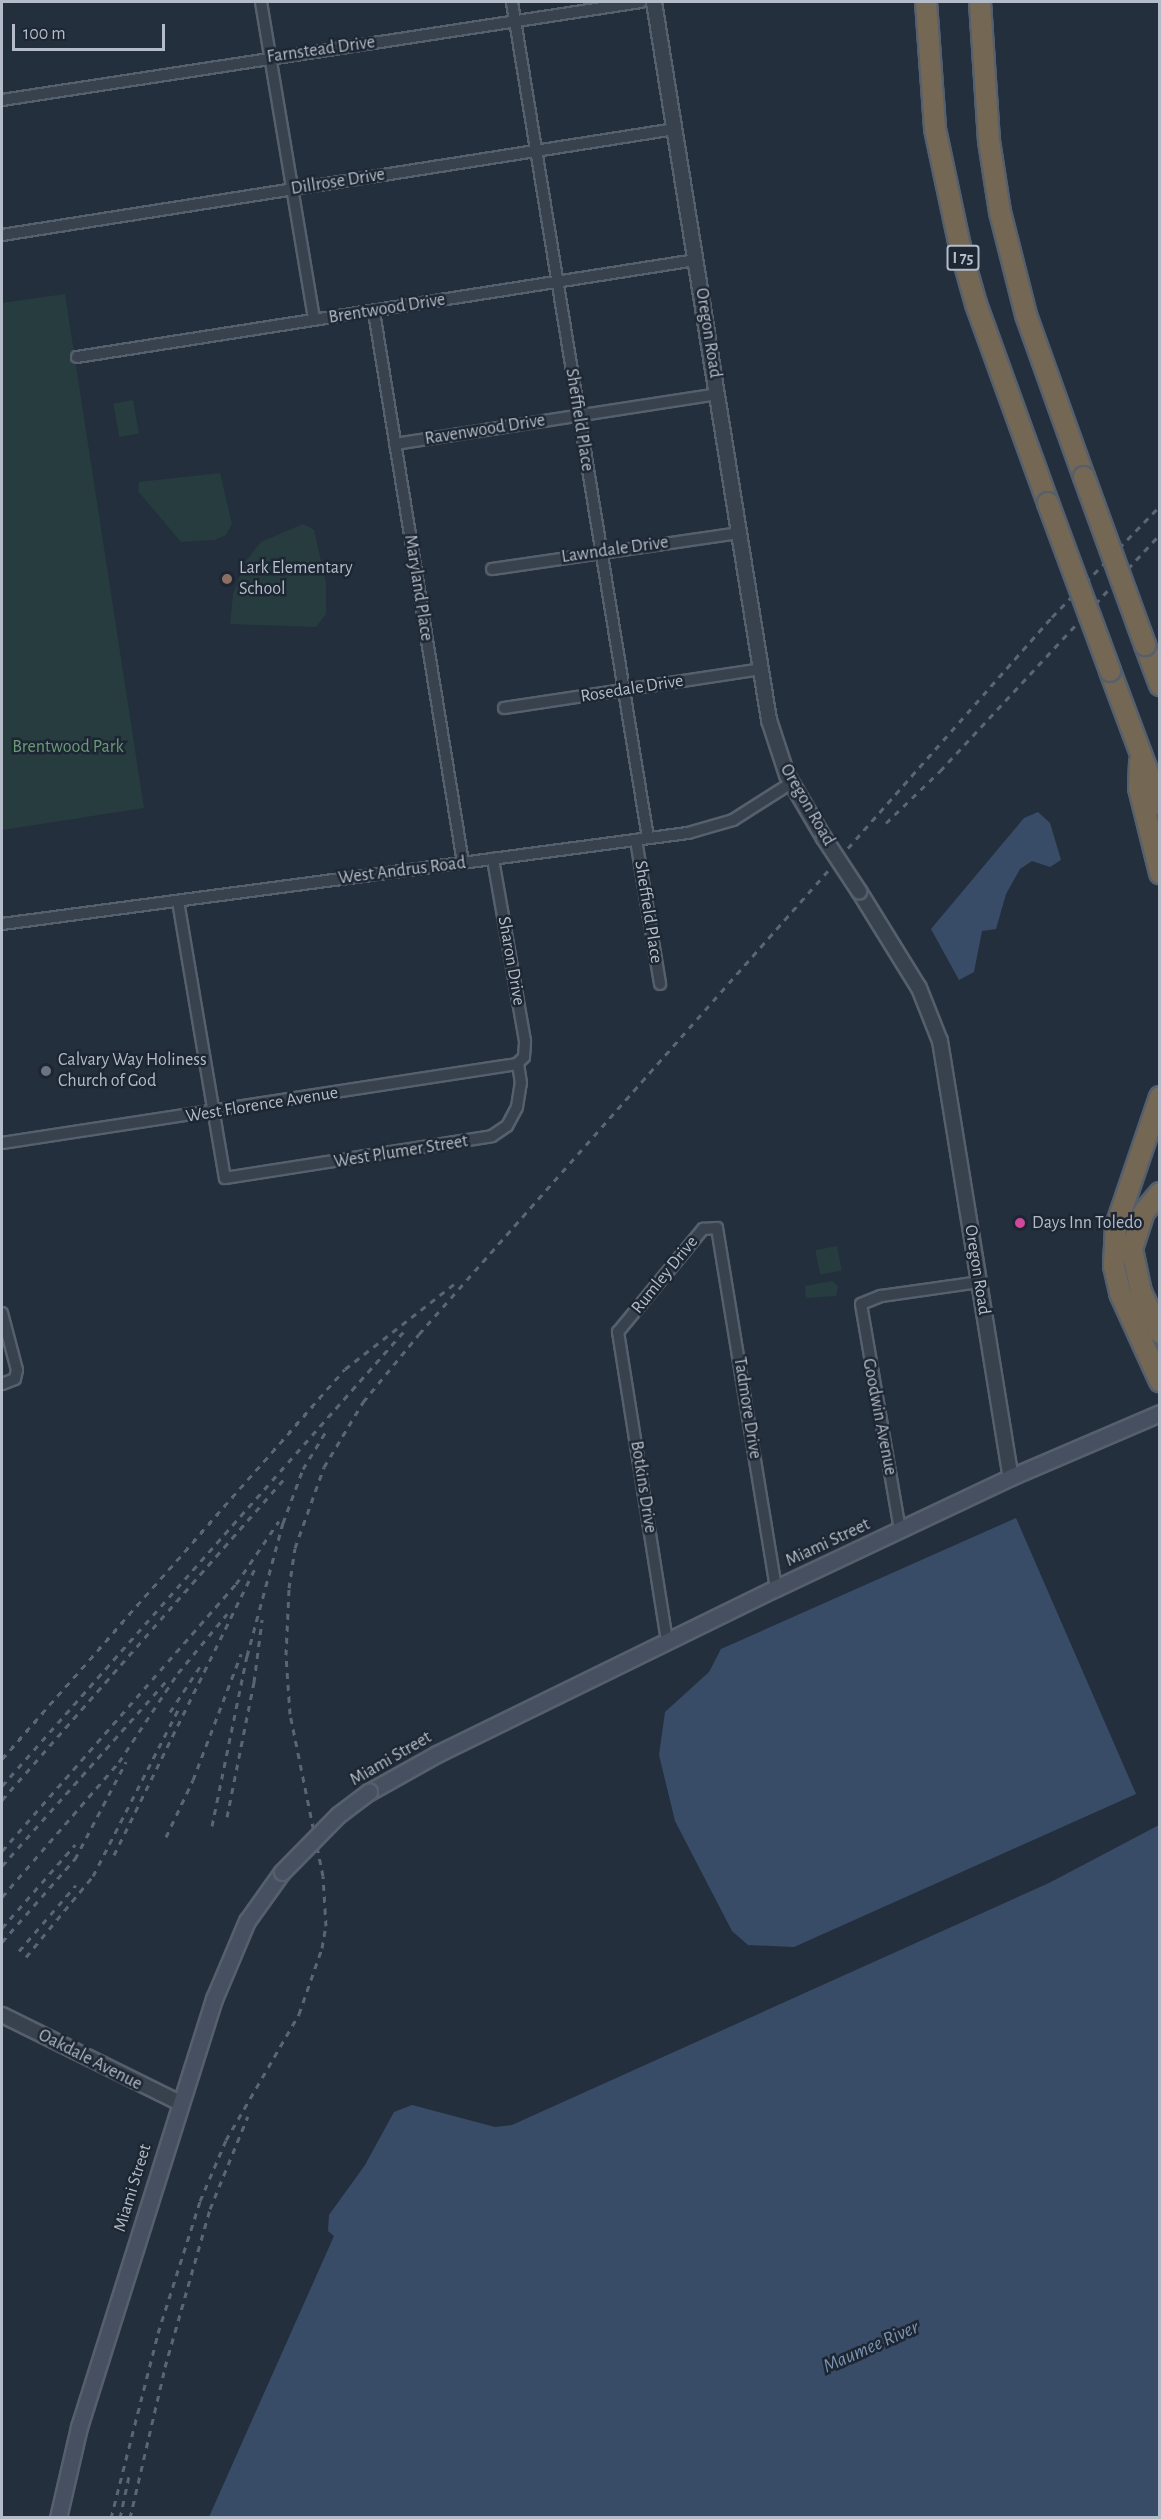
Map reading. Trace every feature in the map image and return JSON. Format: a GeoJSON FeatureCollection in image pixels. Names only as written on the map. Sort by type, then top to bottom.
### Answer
{"type":"FeatureCollection","features":[{"type":"Feature","properties":{"kind":"highway","name":"I 75"},"geometry":{"type":"LineString","coordinates":[[926,2],[935,129],[960,246],[976,304],[1160,805]]}},
{"type":"Feature","properties":{"kind":"highway"},"geometry":{"type":"LineString","coordinates":[[980,2],[989,141],[1000,212],[1026,315],[1160,685]]}},
{"type":"Feature","properties":{"kind":"highway"},"geometry":{"type":"LineString","coordinates":[[1145,645],[1160,664]]}},
{"type":"Feature","properties":{"kind":"highway"},"geometry":{"type":"LineString","coordinates":[[1141,753],[1138,788],[1160,873]]}},
{"type":"Feature","properties":{"kind":"highway"},"geometry":{"type":"LineString","coordinates":[[1160,1097],[1116,1226],[1114,1266],[1120,1293],[1160,1381]]}},
{"type":"Feature","properties":{"kind":"highway"},"geometry":{"type":"LineString","coordinates":[[1160,1193],[1144,1212],[1132,1249],[1141,1293],[1160,1333]]}},
{"type":"Feature","properties":{"kind":"main road","name":"Miami Street"},"geometry":{"type":"LineString","coordinates":[[58,2517],[80,2427],[180,2103],[226,1965],[247,1922],[282,1872],[338,1815],[369,1792],[437,1754],[667,1641],[1011,1477],[1160,1413]]}},
{"type":"Feature","properties":{"kind":"street"},"geometry":{"type":"LineString","coordinates":[[261,2],[314,320]]}},
{"type":"Feature","properties":{"kind":"street","name":"Sheffield Place"},"geometry":{"type":"LineString","coordinates":[[512,2],[648,838]]}},
{"type":"Feature","properties":{"kind":"street","name":"Farnstead Drive"},"geometry":{"type":"LineString","coordinates":[[2,100],[270,57],[641,2]]}},
{"type":"Feature","properties":{"kind":"street","name":"Oregon Road"},"geometry":{"type":"LineString","coordinates":[[654,2],[738,532],[774,742],[791,783],[920,988],[937,1030],[1011,1477]]}},
{"type":"Feature","properties":{"kind":"street","name":"Dillrose Drive"},"geometry":{"type":"LineString","coordinates":[[2,235],[675,129]]}},
{"type":"Feature","properties":{"kind":"street","name":"Brentwood Drive"},"geometry":{"type":"LineString","coordinates":[[77,357],[696,260]]}},
{"type":"Feature","properties":{"kind":"street","name":"Maryland Place"},"geometry":{"type":"LineString","coordinates":[[374,312],[463,863]]}},
{"type":"Feature","properties":{"kind":"street","name":"Ravenwood Drive"},"geometry":{"type":"LineString","coordinates":[[395,444],[717,394]]}},
{"type":"Feature","properties":{"kind":"street","name":"Lawndale Drive"},"geometry":{"type":"LineString","coordinates":[[492,569],[738,532]]}},
{"type":"Feature","properties":{"kind":"street","name":"Rosedale Drive"},"geometry":{"type":"LineString","coordinates":[[504,708],[761,669]]}},
{"type":"Feature","properties":{"kind":"street","name":"West Andrus Road"},"geometry":{"type":"LineString","coordinates":[[2,924],[648,838],[722,824],[791,783]]}},
{"type":"Feature","properties":{"kind":"street","name":"Sheffield Place"},"geometry":{"type":"LineString","coordinates":[[636,840],[660,984]]}},
{"type":"Feature","properties":{"kind":"street","name":"Sharon Drive"},"geometry":{"type":"LineString","coordinates":[[493,860],[525,1041],[520,1062]]}},
{"type":"Feature","properties":{"kind":"street"},"geometry":{"type":"LineString","coordinates":[[178,901],[214,1112]]}},
{"type":"Feature","properties":{"kind":"street","name":"West Florence Avenue"},"geometry":{"type":"LineString","coordinates":[[2,1143],[214,1112],[520,1062]]}},
{"type":"Feature","properties":{"kind":"street","name":"West Plumer Street"},"geometry":{"type":"LineString","coordinates":[[214,1112],[225,1178],[492,1136],[507,1126],[517,1107],[521,1083],[520,1062]]}},
{"type":"Feature","properties":{"kind":"street","name":"Rumley Drive"},"geometry":{"type":"LineString","coordinates":[[618,1332],[693,1239],[703,1230],[717,1228]]}},
{"type":"Feature","properties":{"kind":"street","name":"Tadmore Drive"},"geometry":{"type":"LineString","coordinates":[[717,1228],[776,1588]]}},
{"type":"Feature","properties":{"kind":"street","name":"Goodwin Avenue"},"geometry":{"type":"LineString","coordinates":[[900,1530],[861,1304],[881,1296],[979,1282]]}},
{"type":"Feature","properties":{"kind":"street"},"geometry":{"type":"LineString","coordinates":[[2,1313],[16,1366],[15,1379],[2,1384]]}},
{"type":"Feature","properties":{"kind":"street","name":"Botkins Drive"},"geometry":{"type":"LineString","coordinates":[[618,1332],[667,1641]]}},
{"type":"Feature","properties":{"kind":"street","name":"Oakdale Avenue"},"geometry":{"type":"LineString","coordinates":[[2,2015],[180,2103]]}},
{"type":"Feature","properties":{"kind":"green space","name":"Brentwood Park"},"geometry":{"type":"Polygon","coordinates":[[[65,294],[144,808],[2,830],[2,303],[65,294]]]}},
{"type":"Feature","properties":{"kind":"green space"},"geometry":{"type":"Polygon","coordinates":[[[133,400],[139,433],[119,437],[113,403],[133,400]]]}},
{"type":"Feature","properties":{"kind":"green space"},"geometry":{"type":"Polygon","coordinates":[[[220,473],[232,524],[226,535],[215,540],[181,542],[138,491],[139,482],[220,473]]]}},
{"type":"Feature","properties":{"kind":"green space"},"geometry":{"type":"Polygon","coordinates":[[[303,524],[314,530],[326,583],[326,614],[316,627],[230,624],[233,594],[246,561],[261,542],[303,524]]]}},
{"type":"Feature","properties":{"kind":"green space"},"geometry":{"type":"Polygon","coordinates":[[[837,1246],[842,1271],[820,1275],[815,1250],[837,1246]]]}},
{"type":"Feature","properties":{"kind":"green space"},"geometry":{"type":"Polygon","coordinates":[[[832,1281],[838,1286],[836,1296],[806,1298],[805,1286],[832,1281]]]}},
{"type":"Feature","properties":{"kind":"water"},"geometry":{"type":"Polygon","coordinates":[[[1038,812],[1050,823],[1061,860],[1050,867],[1032,861],[1020,869],[1006,894],[996,929],[982,931],[974,972],[959,980],[931,929],[1024,818],[1038,812]]]}},
{"type":"Feature","properties":{"kind":"water"},"geometry":{"type":"Polygon","coordinates":[[[1016,1518],[1136,1794],[794,1947],[748,1945],[732,1931],[675,1821],[659,1755],[665,1712],[709,1672],[721,1649],[1016,1518]]]}},
{"type":"Feature","properties":{"kind":"water","name":"Maumee River"},"geometry":{"type":"Polygon","coordinates":[[[1159,1825],[1159,2517],[209,2517],[334,2236],[328,2231],[329,2215],[365,2165],[394,2112],[412,2105],[495,2127],[512,2125],[1049,1883],[1159,1825]]]}},
{"type":"Feature","properties":{"kind":"railway"},"geometry":{"type":"LineString","coordinates":[[111,2518],[158,2333],[200,2201],[226,2140],[299,2014],[322,1948],[326,1926],[323,1876],[290,1714],[286,1655],[289,1588],[295,1548],[324,1467],[363,1402],[419,1334],[1052,617],[1160,506]]}},
{"type":"Feature","properties":{"kind":"railway"},"geometry":{"type":"LineString","coordinates":[[886,823],[940,771],[1160,534]]}},
{"type":"Feature","properties":{"kind":"railway"},"geometry":{"type":"LineString","coordinates":[[2,1759],[345,1369],[458,1281]]}},
{"type":"Feature","properties":{"kind":"railway"},"geometry":{"type":"LineString","coordinates":[[2,1786],[405,1330]]}},
{"type":"Feature","properties":{"kind":"railway"},"geometry":{"type":"LineString","coordinates":[[212,1826],[247,1656],[283,1523],[303,1469],[328,1428]]}},
{"type":"Feature","properties":{"kind":"railway"},"geometry":{"type":"LineString","coordinates":[[2,1800],[285,1478]]}},
{"type":"Feature","properties":{"kind":"railway"},"geometry":{"type":"LineString","coordinates":[[2,1851],[236,1584],[279,1521]]}},
{"type":"Feature","properties":{"kind":"railway"},"geometry":{"type":"LineString","coordinates":[[114,1855],[256,1567]]}},
{"type":"Feature","properties":{"kind":"railway"},"geometry":{"type":"LineString","coordinates":[[2,1897],[119,1762],[178,1673],[227,1614]]}},
{"type":"Feature","properties":{"kind":"railway"},"geometry":{"type":"LineString","coordinates":[[227,1817],[254,1682],[262,1620]]}},
{"type":"Feature","properties":{"kind":"railway"},"geometry":{"type":"LineString","coordinates":[[166,1837],[193,1780],[241,1654]]}},
{"type":"Feature","properties":{"kind":"railway"},"geometry":{"type":"LineString","coordinates":[[170,1712],[201,1665]]}},
{"type":"Feature","properties":{"kind":"railway"},"geometry":{"type":"LineString","coordinates":[[2,1866],[169,1678]]}},
{"type":"Feature","properties":{"kind":"railway"},"geometry":{"type":"LineString","coordinates":[[26,1957],[93,1876],[180,1706]]}},
{"type":"Feature","properties":{"kind":"railway"},"geometry":{"type":"LineString","coordinates":[[2,1942],[75,1859],[126,1762]]}},
{"type":"Feature","properties":{"kind":"railway"},"geometry":{"type":"LineString","coordinates":[[2,1928],[75,1845]]}},
{"type":"Feature","properties":{"kind":"railway"},"geometry":{"type":"LineString","coordinates":[[19,1951],[76,1885]]}},
{"type":"Feature","properties":{"kind":"railway"},"geometry":{"type":"LineString","coordinates":[[130,2518],[165,2367],[210,2209],[248,2116]]}},
{"type":"Feature","properties":{"kind":"railway"},"geometry":{"type":"LineString","coordinates":[[120,2518],[129,2476]]}},
{"type":"Feature","properties":{"kind":"place","name":"Lark Elementary School"},"geometry":{"type":"Point","coordinates":[227,579]}},
{"type":"Feature","properties":{"kind":"place","name":"Calvary Way Holiness Church of God"},"geometry":{"type":"Point","coordinates":[46,1071]}},
{"type":"Feature","properties":{"kind":"place","name":"Days Inn Toledo"},"geometry":{"type":"Point","coordinates":[1020,1223]}}]}
